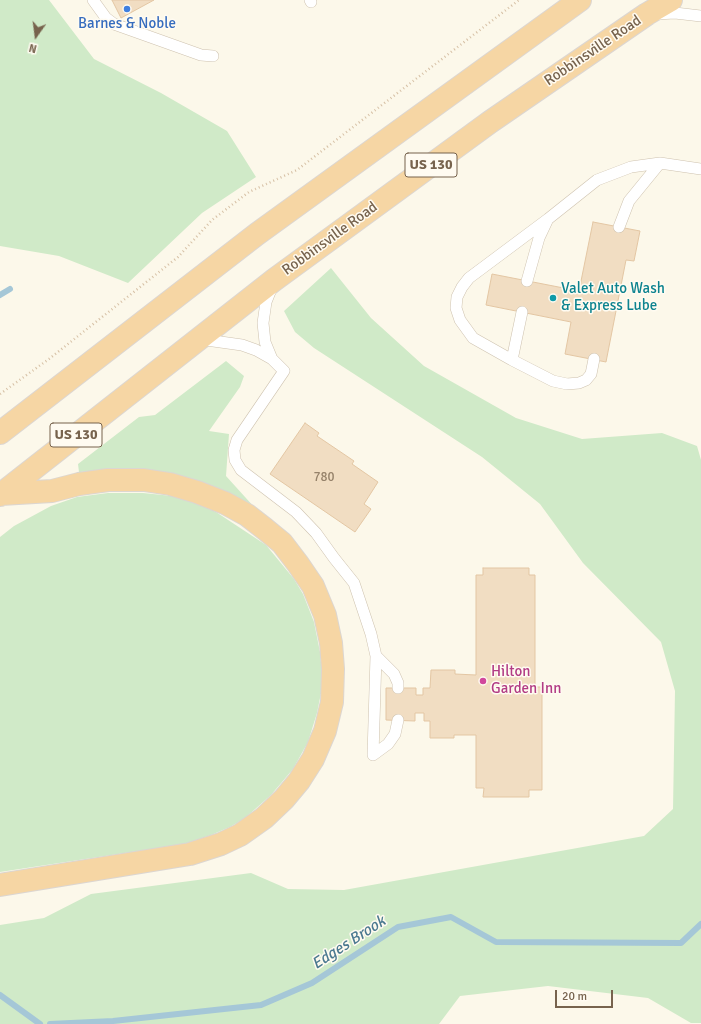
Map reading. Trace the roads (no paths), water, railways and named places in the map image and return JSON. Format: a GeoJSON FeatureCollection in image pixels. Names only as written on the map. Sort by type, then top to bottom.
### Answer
{"type":"FeatureCollection","features":[{"type":"Feature","properties":{"kind":"highway","name":"US 130"},"geometry":{"type":"LineString","coordinates":[[5,426],[257,234],[580,0]]}},
{"type":"Feature","properties":{"kind":"highway","name":"Robbinsville Road"},"geometry":{"type":"LineString","coordinates":[[1,494],[274,280],[490,122],[647,14],[671,0]]}},
{"type":"Feature","properties":{"kind":"highway"},"geometry":{"type":"LineString","coordinates":[[0,885],[190,854],[221,844],[240,835],[264,818],[284,799],[299,781],[313,759],[324,731],[332,702],[333,670],[331,643],[325,615],[313,586],[282,543],[246,515],[225,503],[197,492],[170,484],[144,480],[108,480],[79,484],[52,491],[1,494]]}},
{"type":"Feature","properties":{"kind":"lane"},"geometry":{"type":"LineString","coordinates":[[93,0],[106,18],[114,24],[201,55],[213,56]]}},
{"type":"Feature","properties":{"kind":"lane"},"geometry":{"type":"LineString","coordinates":[[647,14],[675,13],[701,16]]}},
{"type":"Feature","properties":{"kind":"lane"},"geometry":{"type":"LineString","coordinates":[[594,359],[590,374],[586,380],[579,384],[567,384],[553,381],[512,360],[473,338],[460,320],[456,308],[462,287],[469,278],[597,180],[630,167],[660,163],[701,169]]}},
{"type":"Feature","properties":{"kind":"lane"},"geometry":{"type":"LineString","coordinates":[[619,227],[629,201],[660,163]]}},
{"type":"Feature","properties":{"kind":"lane"},"geometry":{"type":"LineString","coordinates":[[527,281],[539,238],[548,219]]}},
{"type":"Feature","properties":{"kind":"lane"},"geometry":{"type":"LineString","coordinates":[[272,359],[265,342],[263,323],[266,302],[274,280]]}},
{"type":"Feature","properties":{"kind":"lane"},"geometry":{"type":"LineString","coordinates":[[512,360],[522,312]]}},
{"type":"Feature","properties":{"kind":"lane"},"geometry":{"type":"LineString","coordinates":[[198,339],[242,345],[256,350],[272,359],[284,371],[237,440],[234,450],[236,460],[241,470],[296,512],[316,532],[354,583],[371,634],[376,656],[373,755],[388,744],[395,734],[398,720]]}},
{"type":"Feature","properties":{"kind":"lane"},"geometry":{"type":"LineString","coordinates":[[376,656],[394,674],[398,683],[398,688]]}},
{"type":"Feature","properties":{"kind":"waterway"},"geometry":{"type":"LineString","coordinates":[[0,295],[10,289]]}},
{"type":"Feature","properties":{"kind":"waterway","name":"Edges Brook"},"geometry":{"type":"LineString","coordinates":[[50,1024],[113,1021],[261,1005],[312,983],[398,927],[451,917],[496,942],[681,943],[701,924]]}},
{"type":"Feature","properties":{"kind":"waterway","name":"Edges Brook"},"geometry":{"type":"LineString","coordinates":[[0,995],[40,1024]]}},
{"type":"Feature","properties":{"kind":"place","name":"Barnes & Noble"},"geometry":{"type":"Point","coordinates":[127,9]}},
{"type":"Feature","properties":{"kind":"place","name":"Valet Auto Wash & Express Lube"},"geometry":{"type":"Point","coordinates":[553,298]}},
{"type":"Feature","properties":{"kind":"place","name":"Hilton Garden Inn"},"geometry":{"type":"Point","coordinates":[483,681]}}]}
